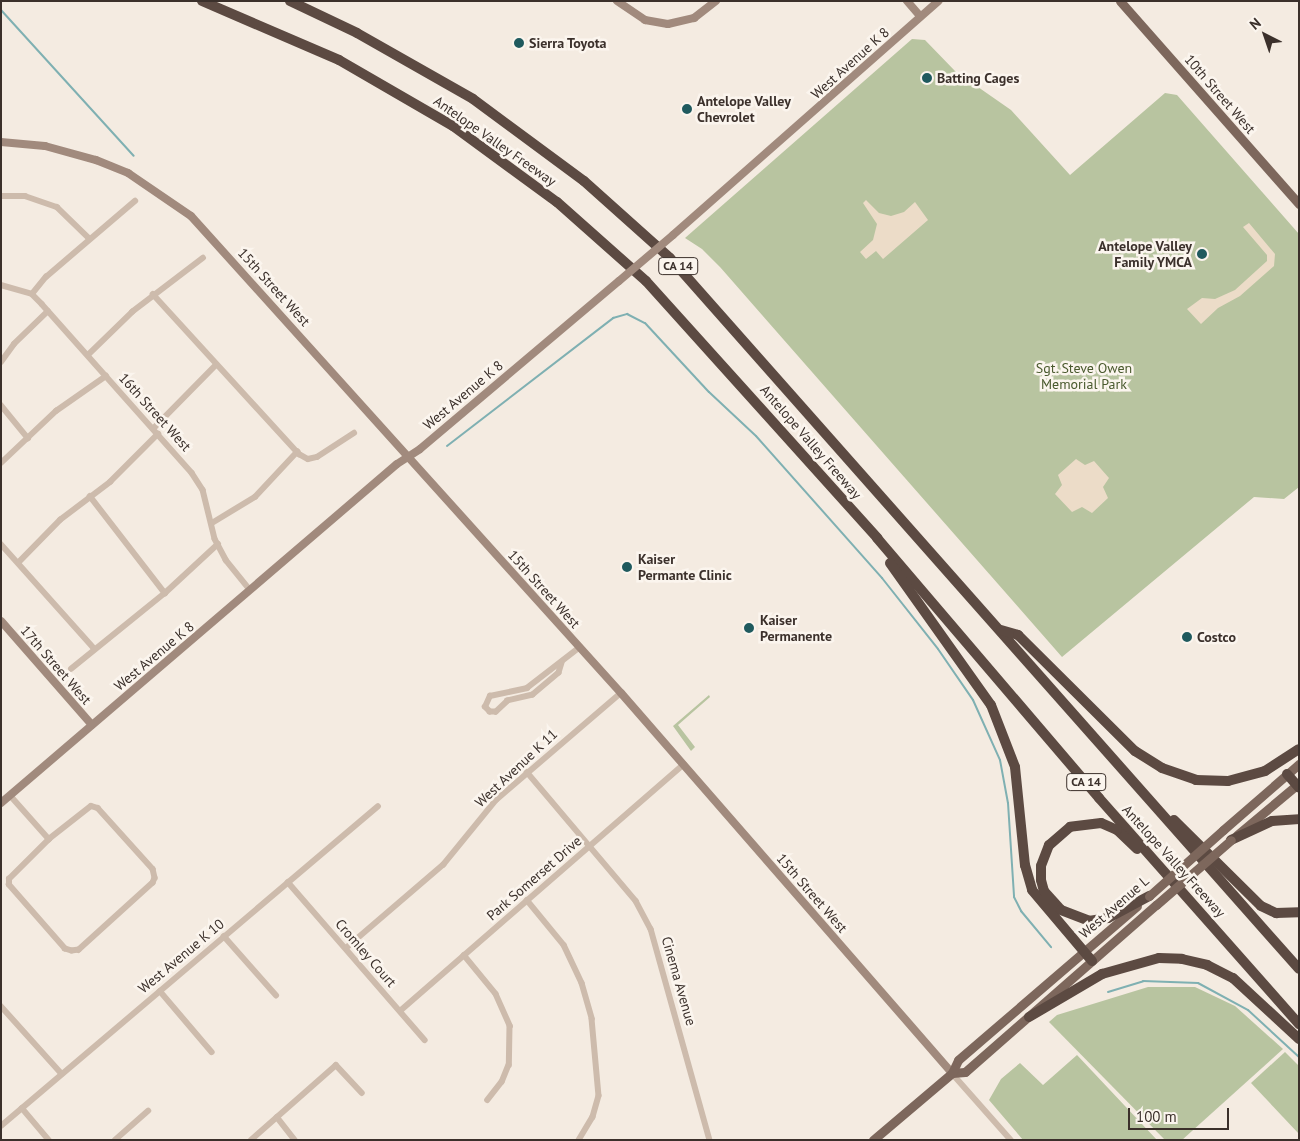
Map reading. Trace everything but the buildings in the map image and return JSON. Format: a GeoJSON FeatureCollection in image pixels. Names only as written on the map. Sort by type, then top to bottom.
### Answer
{"type":"FeatureCollection","features":[{"type":"Feature","properties":{"kind":"highway","name":"Antelope Valley Freeway"},"geometry":{"type":"LineString","coordinates":[[202,1],[286,35],[392,89],[503,160],[558,202],[646,281],[690,327],[877,538],[1099,798],[1219,931],[1299,1024]]}},
{"type":"Feature","properties":{"kind":"highway","name":"Antelope Valley Freeway"},"geometry":{"type":"LineString","coordinates":[[290,1],[357,32],[473,99],[584,181],[629,219],[706,294],[1299,969]]}},
{"type":"Feature","properties":{"kind":"highway"},"geometry":{"type":"LineString","coordinates":[[877,538],[892,565],[991,706],[1015,767],[1025,865],[1032,890],[1092,961]]}},
{"type":"Feature","properties":{"kind":"highway"},"geometry":{"type":"LineString","coordinates":[[1001,630],[1018,635],[1135,751],[1170,771],[1196,780],[1228,781],[1264,771],[1299,749]]}},
{"type":"Feature","properties":{"kind":"highway"},"geometry":{"type":"LineString","coordinates":[[1287,774],[1298,785]]}},
{"type":"Feature","properties":{"kind":"highway"},"geometry":{"type":"LineString","coordinates":[[1155,806],[1187,830],[1261,906],[1276,913],[1299,912]]}},
{"type":"Feature","properties":{"kind":"highway"},"geometry":{"type":"LineString","coordinates":[[1231,840],[1272,821],[1299,820]]}},
{"type":"Feature","properties":{"kind":"highway"},"geometry":{"type":"LineString","coordinates":[[1149,896],[1108,918],[1082,919],[1061,910],[1051,901],[1041,880],[1041,866],[1049,845],[1070,827],[1101,823],[1117,830],[1195,912],[1219,931]]}},
{"type":"Feature","properties":{"kind":"highway"},"geometry":{"type":"LineString","coordinates":[[1030,1017],[1102,974],[1159,958],[1182,959],[1207,965],[1233,978],[1299,1039]]}},
{"type":"Feature","properties":{"kind":"main road","name":"10th Street West"},"geometry":{"type":"LineString","coordinates":[[1120,1],[1299,204]]}},
{"type":"Feature","properties":{"kind":"main road","name":"West Avenue L"},"geometry":{"type":"LineString","coordinates":[[874,1140],[952,1073],[958,1060],[1299,764]]}},
{"type":"Feature","properties":{"kind":"main road","name":"West Avenue L"},"geometry":{"type":"LineString","coordinates":[[952,1073],[965,1072],[1231,840],[1298,785]]}},
{"type":"Feature","properties":{"kind":"street"},"geometry":{"type":"LineString","coordinates":[[617,1],[646,20],[668,24],[694,18],[716,1]]}},
{"type":"Feature","properties":{"kind":"street"},"geometry":{"type":"LineString","coordinates":[[907,1],[920,16]]}},
{"type":"Feature","properties":{"kind":"street","name":"West Avenue K 8"},"geometry":{"type":"LineString","coordinates":[[1,803],[250,590],[673,235],[938,1]]}},
{"type":"Feature","properties":{"kind":"street","name":"15th Street West"},"geometry":{"type":"LineString","coordinates":[[1,142],[45,146],[96,160],[128,173],[165,195],[217,242],[684,764],[1011,1140]]}},
{"type":"Feature","properties":{"kind":"street"},"geometry":{"type":"LineString","coordinates":[[1,196],[25,196],[57,207],[89,238]]}},
{"type":"Feature","properties":{"kind":"street"},"geometry":{"type":"LineString","coordinates":[[32,294],[46,277],[135,200]]}},
{"type":"Feature","properties":{"kind":"street"},"geometry":{"type":"LineString","coordinates":[[88,355],[153,294],[203,258]]}},
{"type":"Feature","properties":{"kind":"street","name":"16th Street West"},"geometry":{"type":"LineString","coordinates":[[1,285],[32,294],[158,434],[203,490],[218,544],[226,560],[250,590]]}},
{"type":"Feature","properties":{"kind":"street"},"geometry":{"type":"LineString","coordinates":[[153,294],[297,452],[308,459],[317,457],[354,433]]}},
{"type":"Feature","properties":{"kind":"street"},"geometry":{"type":"LineString","coordinates":[[1,362],[14,344],[48,310]]}},
{"type":"Feature","properties":{"kind":"street"},"geometry":{"type":"LineString","coordinates":[[153,428],[216,365]]}},
{"type":"Feature","properties":{"kind":"street"},"geometry":{"type":"LineString","coordinates":[[1,463],[56,411],[106,376]]}},
{"type":"Feature","properties":{"kind":"street"},"geometry":{"type":"LineString","coordinates":[[1,405],[28,438]]}},
{"type":"Feature","properties":{"kind":"street"},"geometry":{"type":"LineString","coordinates":[[19,562],[60,520],[110,482],[158,434]]}},
{"type":"Feature","properties":{"kind":"street"},"geometry":{"type":"LineString","coordinates":[[212,523],[255,496],[297,452]]}},
{"type":"Feature","properties":{"kind":"street"},"geometry":{"type":"LineString","coordinates":[[90,496],[165,593]]}},
{"type":"Feature","properties":{"kind":"street"},"geometry":{"type":"LineString","coordinates":[[1,544],[94,648]]}},
{"type":"Feature","properties":{"kind":"street"},"geometry":{"type":"LineString","coordinates":[[71,669],[94,648],[165,593],[218,544]]}},
{"type":"Feature","properties":{"kind":"street","name":"17th Street West"},"geometry":{"type":"LineString","coordinates":[[1,621],[92,725]]}},
{"type":"Feature","properties":{"kind":"street"},"geometry":{"type":"LineString","coordinates":[[562,663],[559,673],[534,695],[508,701],[504,708],[488,709],[490,696],[527,688],[553,665],[562,663],[580,647]]}},
{"type":"Feature","properties":{"kind":"street"},"geometry":{"type":"LineString","coordinates":[[504,692],[508,701]]}},
{"type":"Feature","properties":{"kind":"street","name":"West Avenue K 11"},"geometry":{"type":"LineString","coordinates":[[346,948],[443,865],[496,800],[526,772],[621,693]]}},
{"type":"Feature","properties":{"kind":"street","name":"Park Somerset Drive"},"geometry":{"type":"LineString","coordinates":[[400,1011],[684,764]]}},
{"type":"Feature","properties":{"kind":"street","name":"Cinema Avenue"},"geometry":{"type":"LineString","coordinates":[[526,772],[636,901],[651,929],[710,1140]]}},
{"type":"Feature","properties":{"kind":"street"},"geometry":{"type":"LineString","coordinates":[[10,795],[49,839]]}},
{"type":"Feature","properties":{"kind":"street"},"geometry":{"type":"LineString","coordinates":[[91,806],[98,808],[147,863],[154,878],[153,883],[79,950],[65,949],[9,885],[9,879],[49,839],[91,806]]}},
{"type":"Feature","properties":{"kind":"street","name":"West Avenue K 10"},"geometry":{"type":"LineString","coordinates":[[1,1126],[378,806]]}},
{"type":"Feature","properties":{"kind":"street","name":"Cromley Court"},"geometry":{"type":"LineString","coordinates":[[288,882],[425,1040]]}},
{"type":"Feature","properties":{"kind":"street"},"geometry":{"type":"LineString","coordinates":[[527,900],[564,945],[582,983],[592,1019],[599,1096],[593,1117],[579,1140]]}},
{"type":"Feature","properties":{"kind":"street"},"geometry":{"type":"LineString","coordinates":[[224,936],[276,995]]}},
{"type":"Feature","properties":{"kind":"street"},"geometry":{"type":"LineString","coordinates":[[464,955],[496,994],[510,1026],[509,1065],[502,1082],[488,1100]]}},
{"type":"Feature","properties":{"kind":"street"},"geometry":{"type":"LineString","coordinates":[[160,991],[212,1052]]}},
{"type":"Feature","properties":{"kind":"street"},"geometry":{"type":"LineString","coordinates":[[2,1009],[62,1074]]}},
{"type":"Feature","properties":{"kind":"street"},"geometry":{"type":"LineString","coordinates":[[251,1140],[336,1065],[362,1093]]}},
{"type":"Feature","properties":{"kind":"street"},"geometry":{"type":"LineString","coordinates":[[22,1108],[49,1140]]}},
{"type":"Feature","properties":{"kind":"street"},"geometry":{"type":"LineString","coordinates":[[115,1140],[148,1111]]}},
{"type":"Feature","properties":{"kind":"street"},"geometry":{"type":"LineString","coordinates":[[277,1117],[295,1140]]}},
{"type":"Feature","properties":{"kind":"green space","name":"Sgt. Steve Owen Memorial Park"},"geometry":{"type":"Polygon","coordinates":[[[912,39],[925,40],[955,71],[1011,110],[1070,175],[1165,93],[1177,95],[1299,234],[1299,487],[1284,499],[1254,497],[1062,657],[720,267],[702,249],[685,238],[912,39]]]}},
{"type":"Feature","properties":{"kind":"green space"},"geometry":{"type":"Polygon","coordinates":[[[709,695],[710,697],[678,725],[695,747],[691,751],[673,726],[709,695]]]}},
{"type":"Feature","properties":{"kind":"green space"},"geometry":{"type":"Polygon","coordinates":[[[1148,987],[1195,987],[1235,1006],[1283,1049],[1182,1140],[1165,1140],[1049,1022],[1057,1015],[1148,987]]]}},
{"type":"Feature","properties":{"kind":"green space"},"geometry":{"type":"Polygon","coordinates":[[[1285,1052],[1299,1066],[1299,1134],[1251,1083],[1285,1052]]]}},
{"type":"Feature","properties":{"kind":"green space"},"geometry":{"type":"Polygon","coordinates":[[[1077,1055],[1157,1140],[1023,1140],[989,1100],[1001,1079],[1020,1063],[1043,1085],[1077,1055]]]}},
{"type":"Feature","properties":{"kind":"shaded area"},"geometry":{"type":"Polygon","coordinates":[[[866,200],[879,213],[891,216],[904,212],[915,202],[928,220],[883,259],[876,251],[866,259],[860,252],[873,240],[877,224],[863,203],[866,200]]]}},
{"type":"Feature","properties":{"kind":"shaded area"},"geometry":{"type":"Polygon","coordinates":[[[1249,223],[1275,254],[1274,266],[1240,296],[1218,308],[1201,324],[1187,309],[1202,298],[1215,299],[1235,290],[1267,261],[1267,255],[1243,227],[1249,223]]]}},
{"type":"Feature","properties":{"kind":"shaded area"},"geometry":{"type":"Polygon","coordinates":[[[1076,459],[1085,465],[1094,461],[1109,478],[1103,487],[1108,498],[1092,513],[1082,507],[1072,512],[1055,494],[1062,485],[1058,475],[1076,459]]]}},
{"type":"Feature","properties":{"kind":"waterway"},"geometry":{"type":"LineString","coordinates":[[1,10],[134,156]]}},
{"type":"Feature","properties":{"kind":"waterway"},"geometry":{"type":"LineString","coordinates":[[447,446],[613,318],[627,314],[645,323],[709,392],[756,436],[882,578],[938,649],[973,700],[1000,760],[1008,803],[1014,897],[1021,911],[1051,947]]}},
{"type":"Feature","properties":{"kind":"waterway"},"geometry":{"type":"LineString","coordinates":[[1108,992],[1143,981],[1198,983],[1248,1010],[1299,1057]]}},
{"type":"Feature","properties":{"kind":"place","name":"Sierra Toyota"},"geometry":{"type":"Point","coordinates":[519,43]}},
{"type":"Feature","properties":{"kind":"place","name":"Batting Cages"},"geometry":{"type":"Point","coordinates":[927,78]}},
{"type":"Feature","properties":{"kind":"place","name":"Antelope Valley Chevrolet"},"geometry":{"type":"Point","coordinates":[687,109]}},
{"type":"Feature","properties":{"kind":"place","name":"Antelope Valley Family YMCA"},"geometry":{"type":"Point","coordinates":[1202,254]}},
{"type":"Feature","properties":{"kind":"place","name":"Kaiser Permante Clinic"},"geometry":{"type":"Point","coordinates":[627,567]}},
{"type":"Feature","properties":{"kind":"place","name":"Kaiser Permanente"},"geometry":{"type":"Point","coordinates":[749,628]}},
{"type":"Feature","properties":{"kind":"place","name":"Costco"},"geometry":{"type":"Point","coordinates":[1187,637]}}]}
